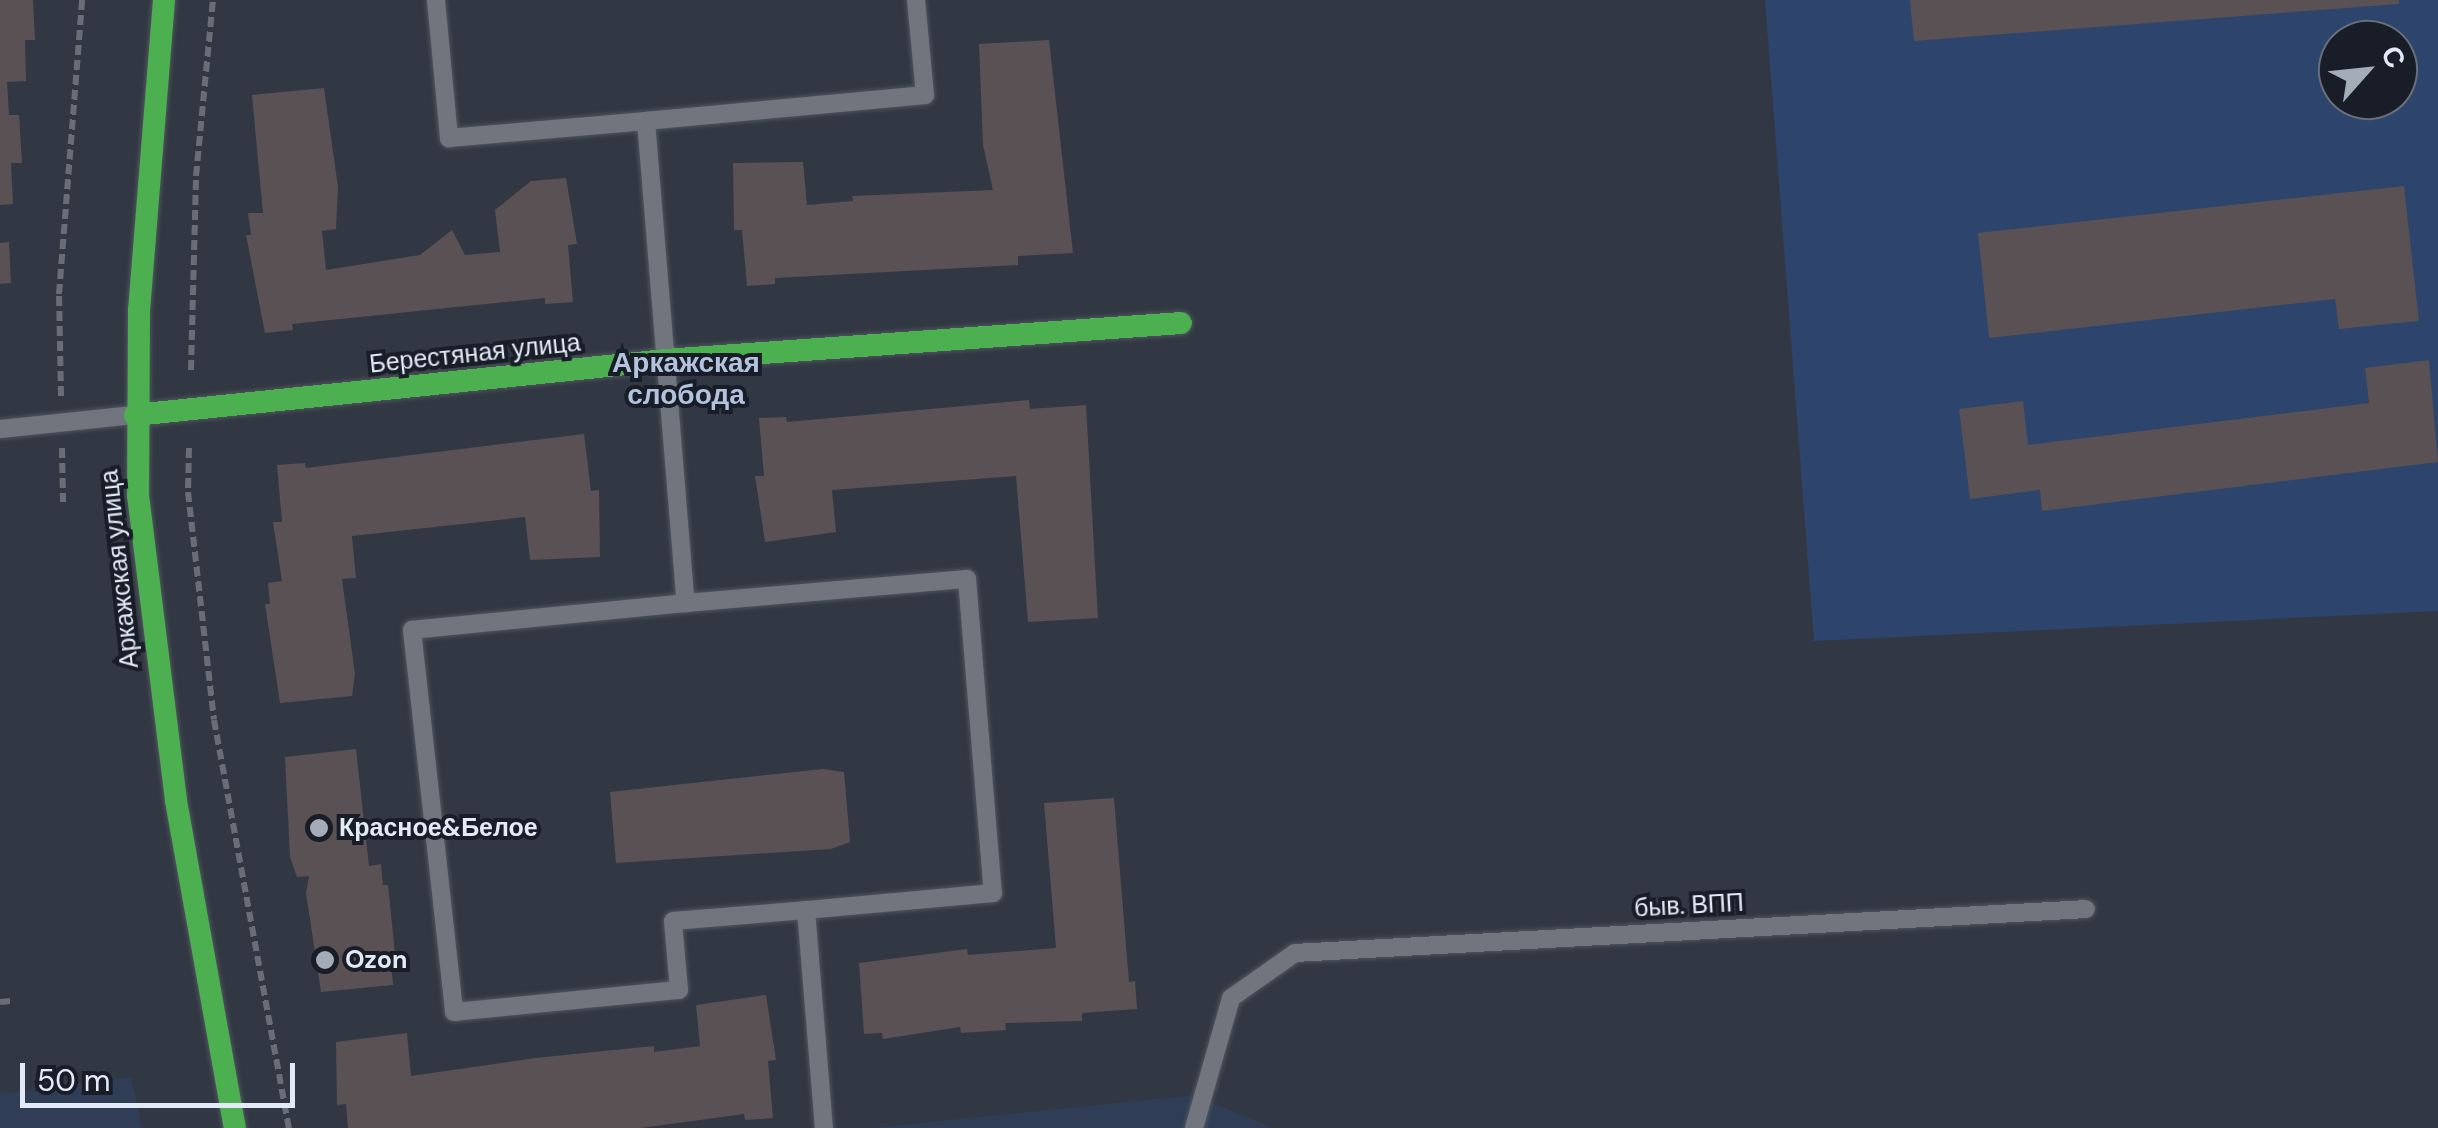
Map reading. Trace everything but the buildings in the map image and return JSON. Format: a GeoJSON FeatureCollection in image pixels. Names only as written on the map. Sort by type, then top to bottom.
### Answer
{"type":"FeatureCollection","features":[{"type":"Feature","properties":{"kind":"street","name":"Аркажская улица"},"geometry":{"type":"LineString","coordinates":[[164,0],[135,415],[173,782],[235,1128]]}},
{"type":"Feature","properties":{"kind":"street","name":"Берестяная улица"},"geometry":{"type":"LineString","coordinates":[[135,415],[664,360],[1181,323]]}},
{"type":"Feature","properties":{"kind":"lane"},"geometry":{"type":"LineString","coordinates":[[436,0],[449,138],[925,95],[916,0]]}},
{"type":"Feature","properties":{"kind":"lane"},"geometry":{"type":"LineString","coordinates":[[646,121],[686,603]]}},
{"type":"Feature","properties":{"kind":"lane"},"geometry":{"type":"LineString","coordinates":[[0,429],[135,415]]}},
{"type":"Feature","properties":{"kind":"lane"},"geometry":{"type":"LineString","coordinates":[[967,578],[994,893],[806,910],[673,921],[679,990],[454,1012],[412,630],[967,578]]}},
{"type":"Feature","properties":{"kind":"lane","name":"быв. ВПП"},"geometry":{"type":"LineString","coordinates":[[1194,1128],[1231,998],[1295,953],[2086,909]]}},
{"type":"Feature","properties":{"kind":"lane"},"geometry":{"type":"LineString","coordinates":[[806,910],[824,1128]]}},
{"type":"Feature","properties":{"kind":"path"},"geometry":{"type":"LineString","coordinates":[[63,502],[59,294],[82,0]]}},
{"type":"Feature","properties":{"kind":"path"},"geometry":{"type":"LineString","coordinates":[[213,0],[196,176],[188,492],[214,720],[290,1128]]}},
{"type":"Feature","properties":{"kind":"path"},"geometry":{"type":"LineString","coordinates":[[0,1002],[11,1001]]}},
{"type":"Feature","properties":{"kind":"shaded area"},"geometry":{"type":"Polygon","coordinates":[[[1765,0],[2438,0],[2438,611],[1814,641],[1765,0]]]}},
{"type":"Feature","properties":{"kind":"shaded area"},"geometry":{"type":"Polygon","coordinates":[[[131,1077],[142,1128],[0,1128],[0,1094],[131,1077]]]}},
{"type":"Feature","properties":{"kind":"shaded area"},"geometry":{"type":"Polygon","coordinates":[[[1194,1095],[1273,1128],[872,1128],[1194,1095]]]}},
{"type":"Feature","properties":{"kind":"traffic: fast"},"geometry":{"type":"LineString","coordinates":[[164,0],[139,311],[138,495],[176,801],[235,1128]]}},
{"type":"Feature","properties":{"kind":"traffic: fast"},"geometry":{"type":"LineString","coordinates":[[135,415],[665,360],[1181,323]]}},
{"type":"Feature","properties":{"kind":"place","name":"Красное&Белое"},"geometry":{"type":"Point","coordinates":[319,828]}},
{"type":"Feature","properties":{"kind":"place","name":"Ozon"},"geometry":{"type":"Point","coordinates":[325,960]}},
{"type":"Feature","properties":{"kind":"district","name":"Аркажская слобода"},"geometry":{"type":"Point","coordinates":[686,379]}}]}
